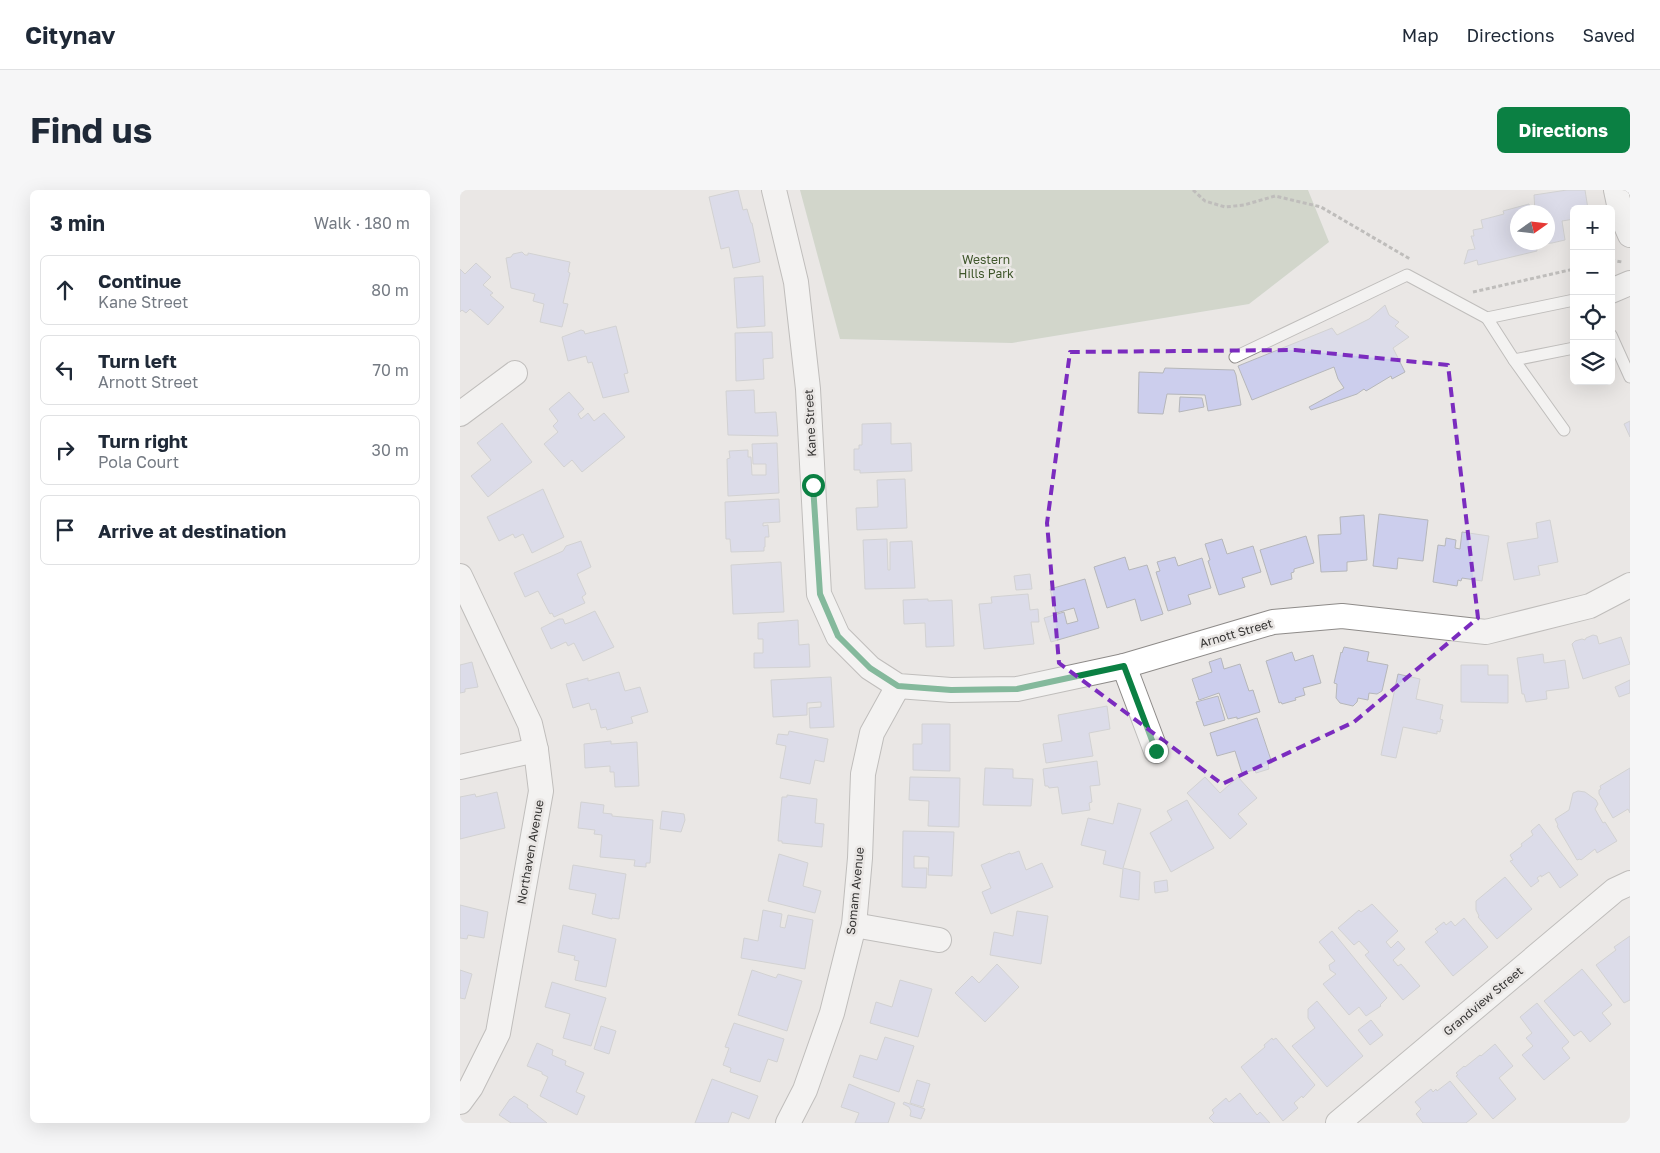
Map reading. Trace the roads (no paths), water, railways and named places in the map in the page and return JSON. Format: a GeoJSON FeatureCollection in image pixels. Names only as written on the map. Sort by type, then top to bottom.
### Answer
{"type":"FeatureCollection","features":[{"type":"Feature","properties":{"kind":"street","name":"Kane Street"},"geometry":{"type":"LineString","coordinates":[[774,190],[796,282],[800,311],[808,389],[820,594],[838,636],[870,668],[898,686]]}},
{"type":"Feature","properties":{"kind":"street"},"geometry":{"type":"LineString","coordinates":[[1616,190],[1621,214],[1630,235]]}},
{"type":"Feature","properties":{"kind":"street"},"geometry":{"type":"LineString","coordinates":[[1615,290],[1630,283]]}},
{"type":"Feature","properties":{"kind":"street"},"geometry":{"type":"LineString","coordinates":[[460,414],[515,373]]}},
{"type":"Feature","properties":{"kind":"street","name":"Northaven Avenue"},"geometry":{"type":"LineString","coordinates":[[460,576],[530,724],[536,750],[541,791],[498,1034],[471,1088],[460,1102]]}},
{"type":"Feature","properties":{"kind":"street","name":"Arnott Street"},"geometry":{"type":"LineString","coordinates":[[898,686],[951,690],[1017,689],[1124,666],[1273,622],[1342,616],[1486,632],[1590,606],[1630,585]]}},
{"type":"Feature","properties":{"kind":"street"},"geometry":{"type":"LineString","coordinates":[[1124,666],[1156,751]]}},
{"type":"Feature","properties":{"kind":"street","name":"Somam Avenue"},"geometry":{"type":"LineString","coordinates":[[788,1123],[805,1090],[832,1013],[854,925],[860,858],[863,774],[872,734],[898,686]]}},
{"type":"Feature","properties":{"kind":"street"},"geometry":{"type":"LineString","coordinates":[[460,767],[536,750]]}},
{"type":"Feature","properties":{"kind":"street","name":"Grandview Street"},"geometry":{"type":"LineString","coordinates":[[1338,1123],[1615,890],[1630,883]]}},
{"type":"Feature","properties":{"kind":"street"},"geometry":{"type":"LineString","coordinates":[[854,925],[939,940]]}},
{"type":"Feature","properties":{"kind":"lane"},"geometry":{"type":"LineString","coordinates":[[1235,357],[1407,275],[1487,318],[1514,360],[1564,430]]}},
{"type":"Feature","properties":{"kind":"lane"},"geometry":{"type":"LineString","coordinates":[[1487,318],[1570,301]]}},
{"type":"Feature","properties":{"kind":"lane"},"geometry":{"type":"LineString","coordinates":[[1613,340],[1630,377]]}},
{"type":"Feature","properties":{"kind":"lane"},"geometry":{"type":"LineString","coordinates":[[1514,360],[1570,349]]}},
{"type":"Feature","properties":{"kind":"park label","name":"Western Hills Park"},"geometry":{"type":"Point","coordinates":[986,266]}}]}
